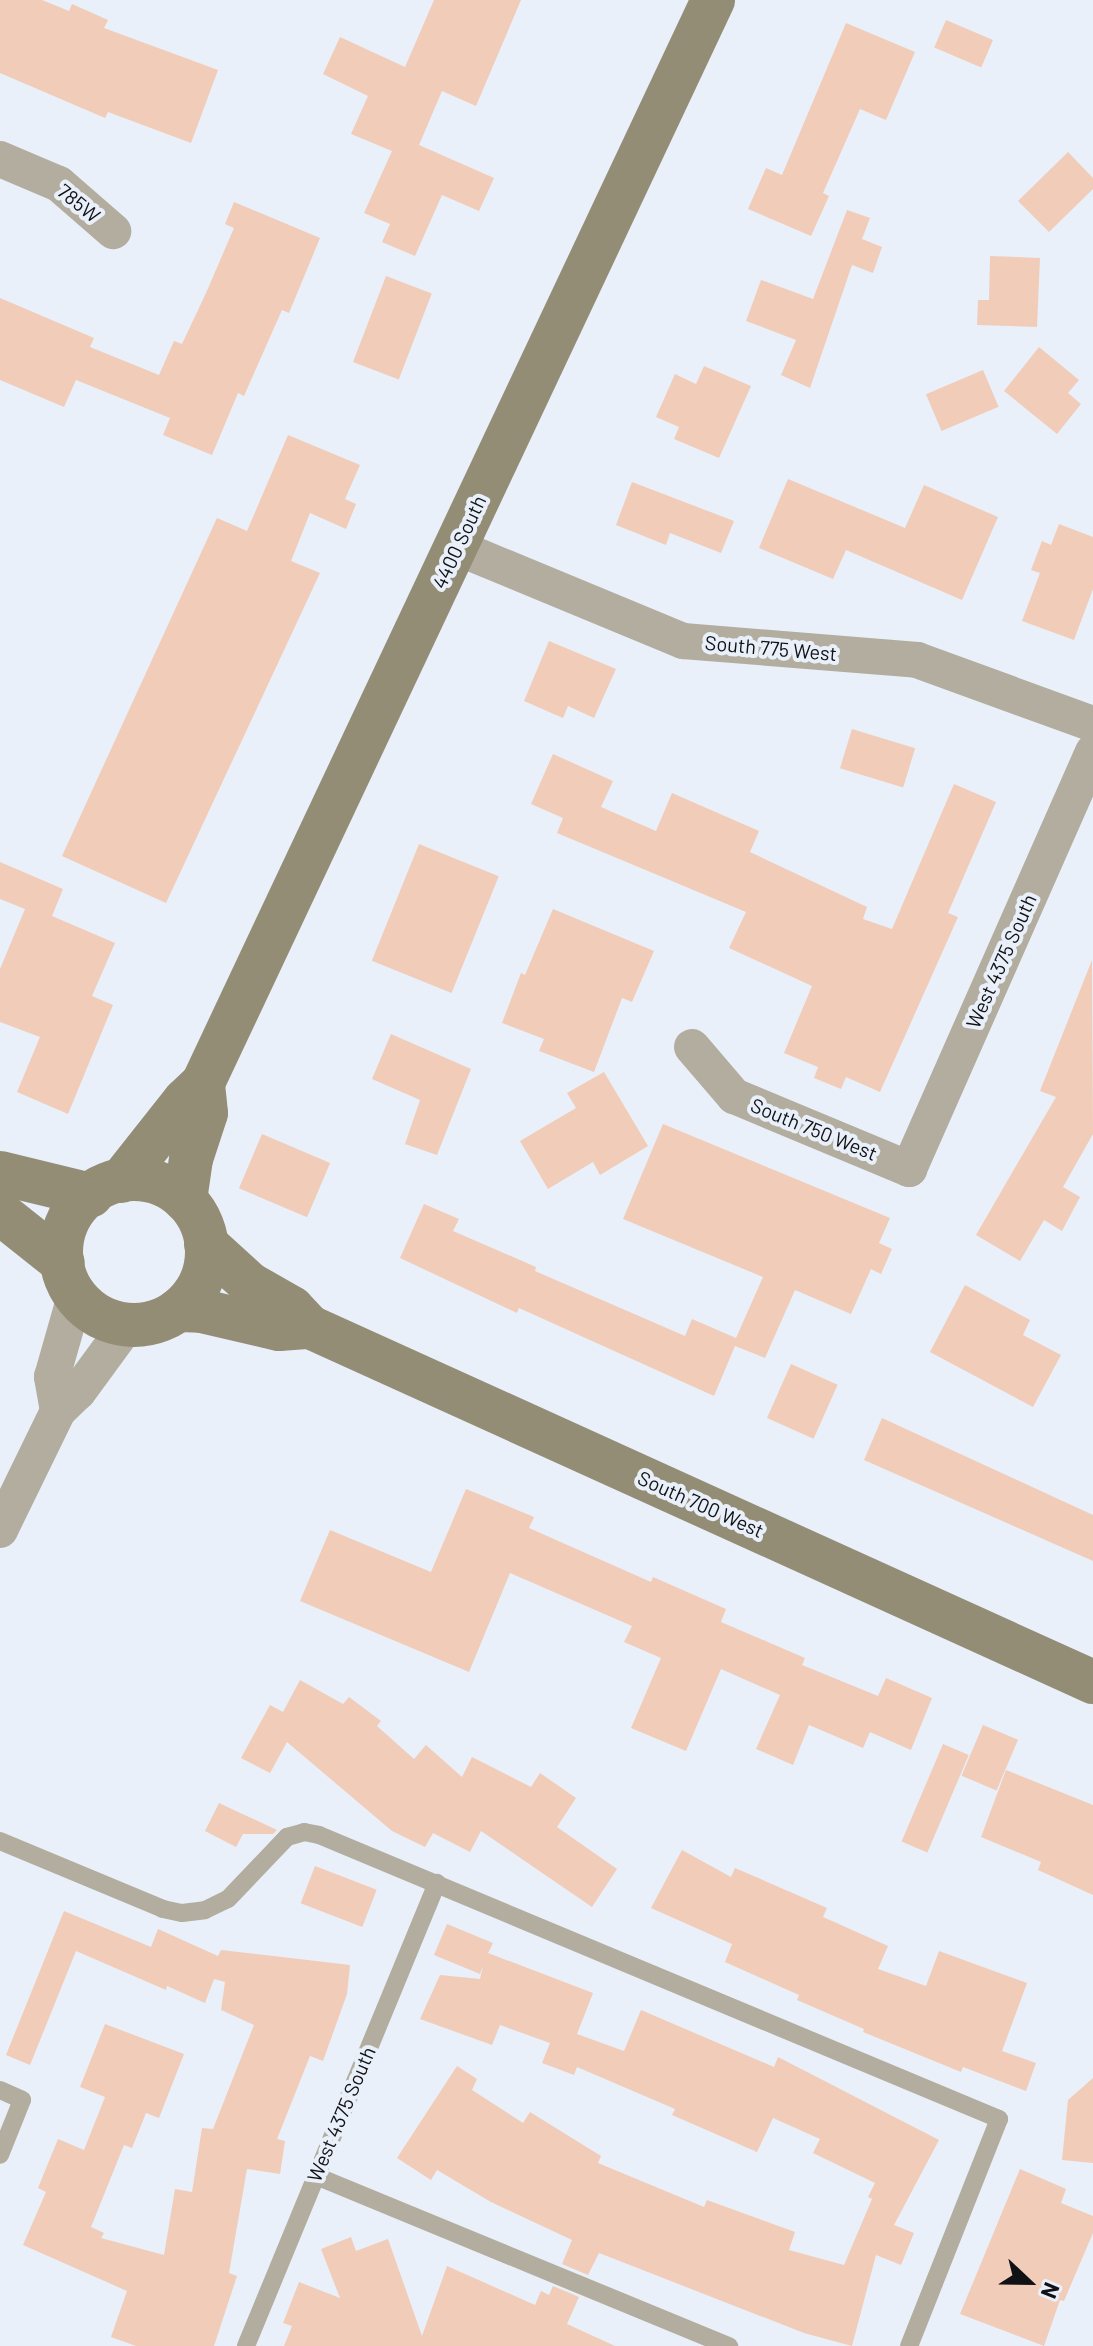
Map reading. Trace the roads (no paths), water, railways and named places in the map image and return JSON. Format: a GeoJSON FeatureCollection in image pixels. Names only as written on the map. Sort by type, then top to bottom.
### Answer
{"type":"FeatureCollection","features":[{"type":"Feature","properties":{"kind":"street","name":"4400 South"},"geometry":{"type":"LineString","coordinates":[[203,1083],[713,0]]}},
{"type":"Feature","properties":{"kind":"street","name":"785W"},"geometry":{"type":"LineString","coordinates":[[0,159],[59,184],[113,231]]}},
{"type":"Feature","properties":{"kind":"street","name":"South 775 West"},"geometry":{"type":"LineString","coordinates":[[456,547],[683,641],[917,660],[1093,724]]}},
{"type":"Feature","properties":{"kind":"street","name":"West 4375 South"},"geometry":{"type":"LineString","coordinates":[[909,1169],[1093,752]]}},
{"type":"Feature","properties":{"kind":"street","name":"South 750 West"},"geometry":{"type":"LineString","coordinates":[[692,1047],[734,1096],[909,1169]]}},
{"type":"Feature","properties":{"kind":"street"},"geometry":{"type":"LineString","coordinates":[[58,1411],[52,1377],[69,1279],[62,1235],[71,1213],[106,1188],[203,1083]]}},
{"type":"Feature","properties":{"kind":"street"},"geometry":{"type":"LineString","coordinates":[[185,1200],[191,1159],[206,1113],[203,1083]]}},
{"type":"Feature","properties":{"kind":"street"},"geometry":{"type":"LineString","coordinates":[[0,1173],[106,1188],[149,1178],[185,1200],[204,1230],[208,1255],[202,1280],[189,1302],[144,1325],[127,1325],[95,1315],[69,1279],[0,1213]]}},
{"type":"Feature","properties":{"kind":"street","name":"South 700 West"},"geometry":{"type":"LineString","coordinates":[[206,1244],[250,1284],[292,1308],[310,1327],[1093,1682]]}},
{"type":"Feature","properties":{"kind":"street","name":"South 700 West"},"geometry":{"type":"LineString","coordinates":[[178,1310],[202,1311],[279,1329],[310,1327]]}},
{"type":"Feature","properties":{"kind":"street"},"geometry":{"type":"LineString","coordinates":[[0,1530],[58,1411],[78,1392],[127,1325]]}},
{"type":"Feature","properties":{"kind":"lane"},"geometry":{"type":"LineString","coordinates":[[0,1841],[163,1909],[182,1913],[205,1910],[228,1899],[276,1846],[304,1832],[437,1883],[999,2119],[909,2346]]}},
{"type":"Feature","properties":{"kind":"lane","name":"West 4375 South"},"geometry":{"type":"LineString","coordinates":[[246,2346],[437,1883]]}},
{"type":"Feature","properties":{"kind":"lane"},"geometry":{"type":"LineString","coordinates":[[0,2090],[22,2100],[0,2155]]}},
{"type":"Feature","properties":{"kind":"lane"},"geometry":{"type":"LineString","coordinates":[[316,2176],[729,2346]]}}]}
